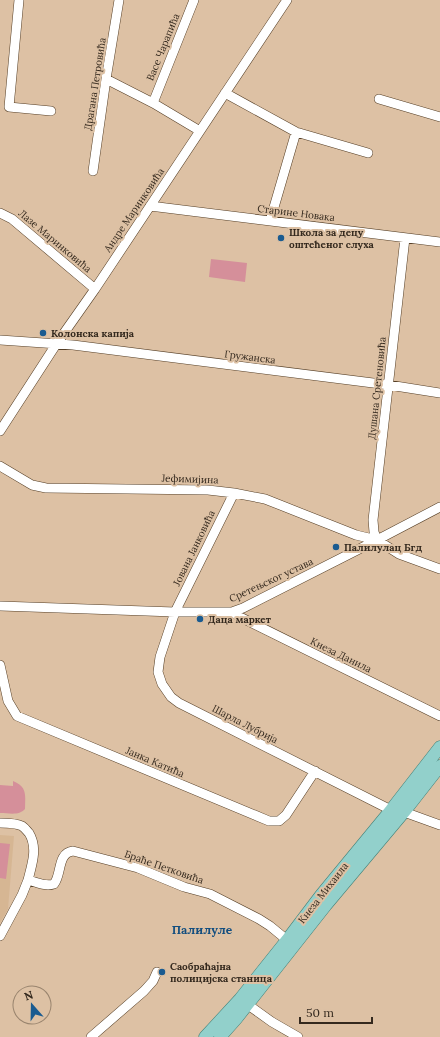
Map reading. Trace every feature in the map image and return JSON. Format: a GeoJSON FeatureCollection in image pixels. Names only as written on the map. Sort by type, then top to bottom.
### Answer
{"type":"FeatureCollection","features":[{"type":"Feature","properties":{"kind":"main road","name":"Кнеза Михаила"},"geometry":{"type":"LineString","coordinates":[[220,1037],[233,1024],[244,1002],[287,940],[321,895],[391,810],[440,747]]}},
{"type":"Feature","properties":{"kind":"main road","name":"Кнеза Михаила"},"geometry":{"type":"LineString","coordinates":[[205,1037],[244,1002],[404,812],[440,766]]}},
{"type":"Feature","properties":{"kind":"street"},"geometry":{"type":"LineString","coordinates":[[19,0],[4,107],[51,111]]}},
{"type":"Feature","properties":{"kind":"street","name":"Драгана Петровића"},"geometry":{"type":"LineString","coordinates":[[93,171],[119,0]]}},
{"type":"Feature","properties":{"kind":"street","name":"Васе Чарапића"},"geometry":{"type":"LineString","coordinates":[[152,103],[194,0]]}},
{"type":"Feature","properties":{"kind":"street","name":"Андре Маринковића"},"geometry":{"type":"LineString","coordinates":[[0,431],[57,343],[95,289],[287,0]]}},
{"type":"Feature","properties":{"kind":"street"},"geometry":{"type":"LineString","coordinates":[[106,79],[152,103],[200,131]]}},
{"type":"Feature","properties":{"kind":"street"},"geometry":{"type":"LineString","coordinates":[[225,93],[296,132],[368,153]]}},
{"type":"Feature","properties":{"kind":"street"},"geometry":{"type":"LineString","coordinates":[[379,99],[440,117]]}},
{"type":"Feature","properties":{"kind":"street"},"geometry":{"type":"LineString","coordinates":[[270,220],[296,132]]}},
{"type":"Feature","properties":{"kind":"street","name":"Старине Новака"},"geometry":{"type":"LineString","coordinates":[[150,206],[440,242]]}},
{"type":"Feature","properties":{"kind":"street","name":"Лазе Маринковића"},"geometry":{"type":"LineString","coordinates":[[0,213],[12,219],[95,289]]}},
{"type":"Feature","properties":{"kind":"street","name":"Душана Сретеновића"},"geometry":{"type":"LineString","coordinates":[[377,540],[373,520],[405,238]]}},
{"type":"Feature","properties":{"kind":"street","name":"Гружанска"},"geometry":{"type":"LineString","coordinates":[[0,340],[57,343],[389,385],[440,393]]}},
{"type":"Feature","properties":{"kind":"street","name":"Јефимијина"},"geometry":{"type":"LineString","coordinates":[[0,466],[32,485],[46,488],[208,490],[257,496],[356,535],[377,540],[400,554],[440,569]]}},
{"type":"Feature","properties":{"kind":"street","name":"Јована Јанковића"},"geometry":{"type":"LineString","coordinates":[[175,612],[234,493]]}},
{"type":"Feature","properties":{"kind":"street","name":"Сретењског устава"},"geometry":{"type":"LineString","coordinates":[[0,606],[175,612],[232,612],[440,507]]}},
{"type":"Feature","properties":{"kind":"street","name":"Шарла Лубрија"},"geometry":{"type":"LineString","coordinates":[[175,612],[158,667],[159,677],[162,684],[171,697],[179,703],[391,810]]}},
{"type":"Feature","properties":{"kind":"street","name":"Кнеза Данила"},"geometry":{"type":"LineString","coordinates":[[232,612],[440,716]]}},
{"type":"Feature","properties":{"kind":"street","name":"Јанка Катића"},"geometry":{"type":"LineString","coordinates":[[0,665],[8,701],[17,716],[269,821],[279,820],[286,815],[315,772]]}},
{"type":"Feature","properties":{"kind":"street"},"geometry":{"type":"LineString","coordinates":[[404,812],[440,825]]}},
{"type":"Feature","properties":{"kind":"street"},"geometry":{"type":"LineString","coordinates":[[0,823],[22,826],[30,835],[34,847],[34,854],[28,880],[22,895],[0,936]]}},
{"type":"Feature","properties":{"kind":"street","name":"Браће Петковића"},"geometry":{"type":"LineString","coordinates":[[28,880],[45,885],[54,884],[62,858],[66,853],[73,851],[138,868],[184,888],[210,894],[259,919],[287,940]]}},
{"type":"Feature","properties":{"kind":"street"},"geometry":{"type":"LineString","coordinates":[[91,1037],[144,991],[153,981],[157,972]]}},
{"type":"Feature","properties":{"kind":"street"},"geometry":{"type":"LineString","coordinates":[[244,1002],[272,1022],[298,1037]]}},
{"type":"Feature","properties":{"kind":"shaded area"},"geometry":{"type":"Polygon","coordinates":[[[211,259],[247,263],[245,282],[209,277],[211,259]]]}},
{"type":"Feature","properties":{"kind":"shaded area"},"geometry":{"type":"Polygon","coordinates":[[[13,781],[18,783],[25,792],[25,809],[20,813],[0,813],[0,785],[13,786],[13,781]]]}},
{"type":"Feature","properties":{"kind":"shaded area"},"geometry":{"type":"Polygon","coordinates":[[[0,835],[14,836],[8,909],[0,923],[0,835]]]}},
{"type":"Feature","properties":{"kind":"shaded area"},"geometry":{"type":"Polygon","coordinates":[[[0,843],[10,844],[6,879],[0,878],[0,843]]]}},
{"type":"Feature","properties":{"kind":"place","name":"Школа за децу оштећеног слуха"},"geometry":{"type":"Point","coordinates":[281,238]}},
{"type":"Feature","properties":{"kind":"place","name":"Колонска капија"},"geometry":{"type":"Point","coordinates":[43,333]}},
{"type":"Feature","properties":{"kind":"place","name":"Палилулац Бгд"},"geometry":{"type":"Point","coordinates":[336,547]}},
{"type":"Feature","properties":{"kind":"place","name":"Даца маркет"},"geometry":{"type":"Point","coordinates":[200,619]}},
{"type":"Feature","properties":{"kind":"place","name":"Саобраћајна полицијска станица"},"geometry":{"type":"Point","coordinates":[162,972]}},
{"type":"Feature","properties":{"kind":"district","name":"Палилуле"},"geometry":{"type":"Point","coordinates":[202,929]}}]}
